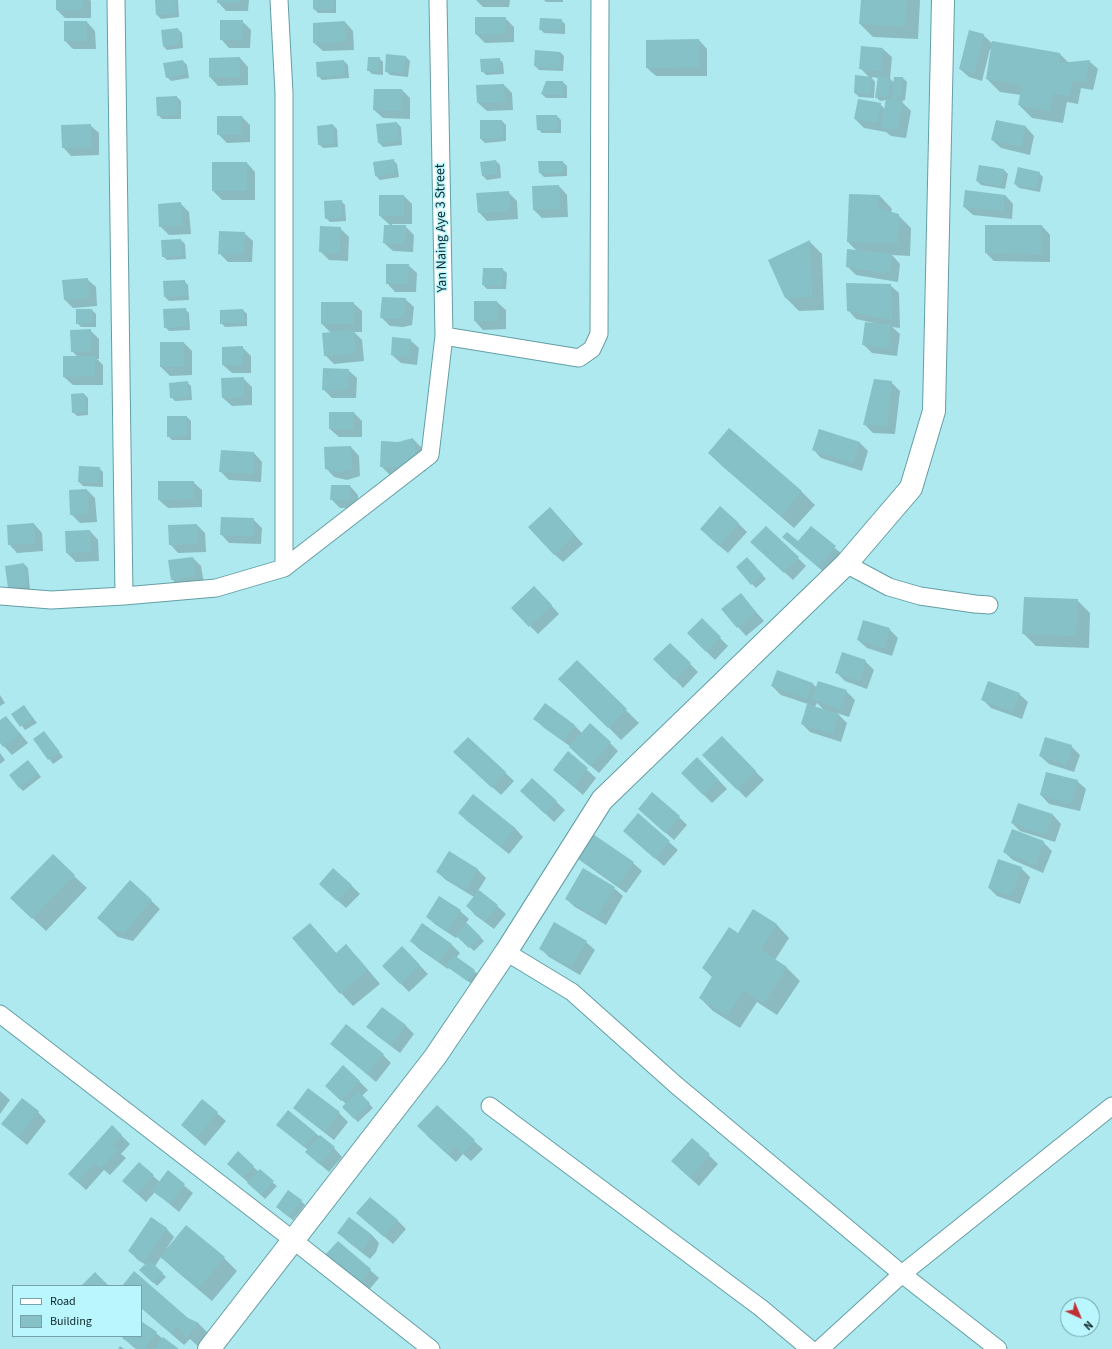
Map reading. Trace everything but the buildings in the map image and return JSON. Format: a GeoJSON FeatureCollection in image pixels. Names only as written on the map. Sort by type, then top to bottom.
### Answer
{"type":"FeatureCollection","features":[{"type":"Feature","properties":{"kind":"main road"},"geometry":{"type":"LineString","coordinates":[[209,1349],[435,1057],[506,952],[602,800],[846,564],[911,488],[934,411],[943,0]]}},
{"type":"Feature","properties":{"kind":"street"},"geometry":{"type":"LineString","coordinates":[[116,0],[124,596]]}},
{"type":"Feature","properties":{"kind":"street"},"geometry":{"type":"LineString","coordinates":[[0,596],[51,600],[124,596],[216,588],[284,568],[284,93],[279,0]]}},
{"type":"Feature","properties":{"kind":"street","name":"Yan Naing Aye 3 Street"},"geometry":{"type":"LineString","coordinates":[[284,568],[430,455],[444,336],[438,0]]}},
{"type":"Feature","properties":{"kind":"street"},"geometry":{"type":"LineString","coordinates":[[444,336],[579,358],[592,349],[599,334],[600,0]]}},
{"type":"Feature","properties":{"kind":"street"},"geometry":{"type":"LineString","coordinates":[[846,564],[889,587],[920,596],[989,605]]}},
{"type":"Feature","properties":{"kind":"street"},"geometry":{"type":"LineString","coordinates":[[506,952],[572,992],[676,1085],[902,1274],[998,1349]]}},
{"type":"Feature","properties":{"kind":"street"},"geometry":{"type":"LineString","coordinates":[[0,1014],[294,1240],[431,1349]]}},
{"type":"Feature","properties":{"kind":"street"},"geometry":{"type":"LineString","coordinates":[[490,1106],[761,1308],[810,1349]]}},
{"type":"Feature","properties":{"kind":"street"},"geometry":{"type":"LineString","coordinates":[[820,1349],[902,1274],[1112,1106]]}}]}
